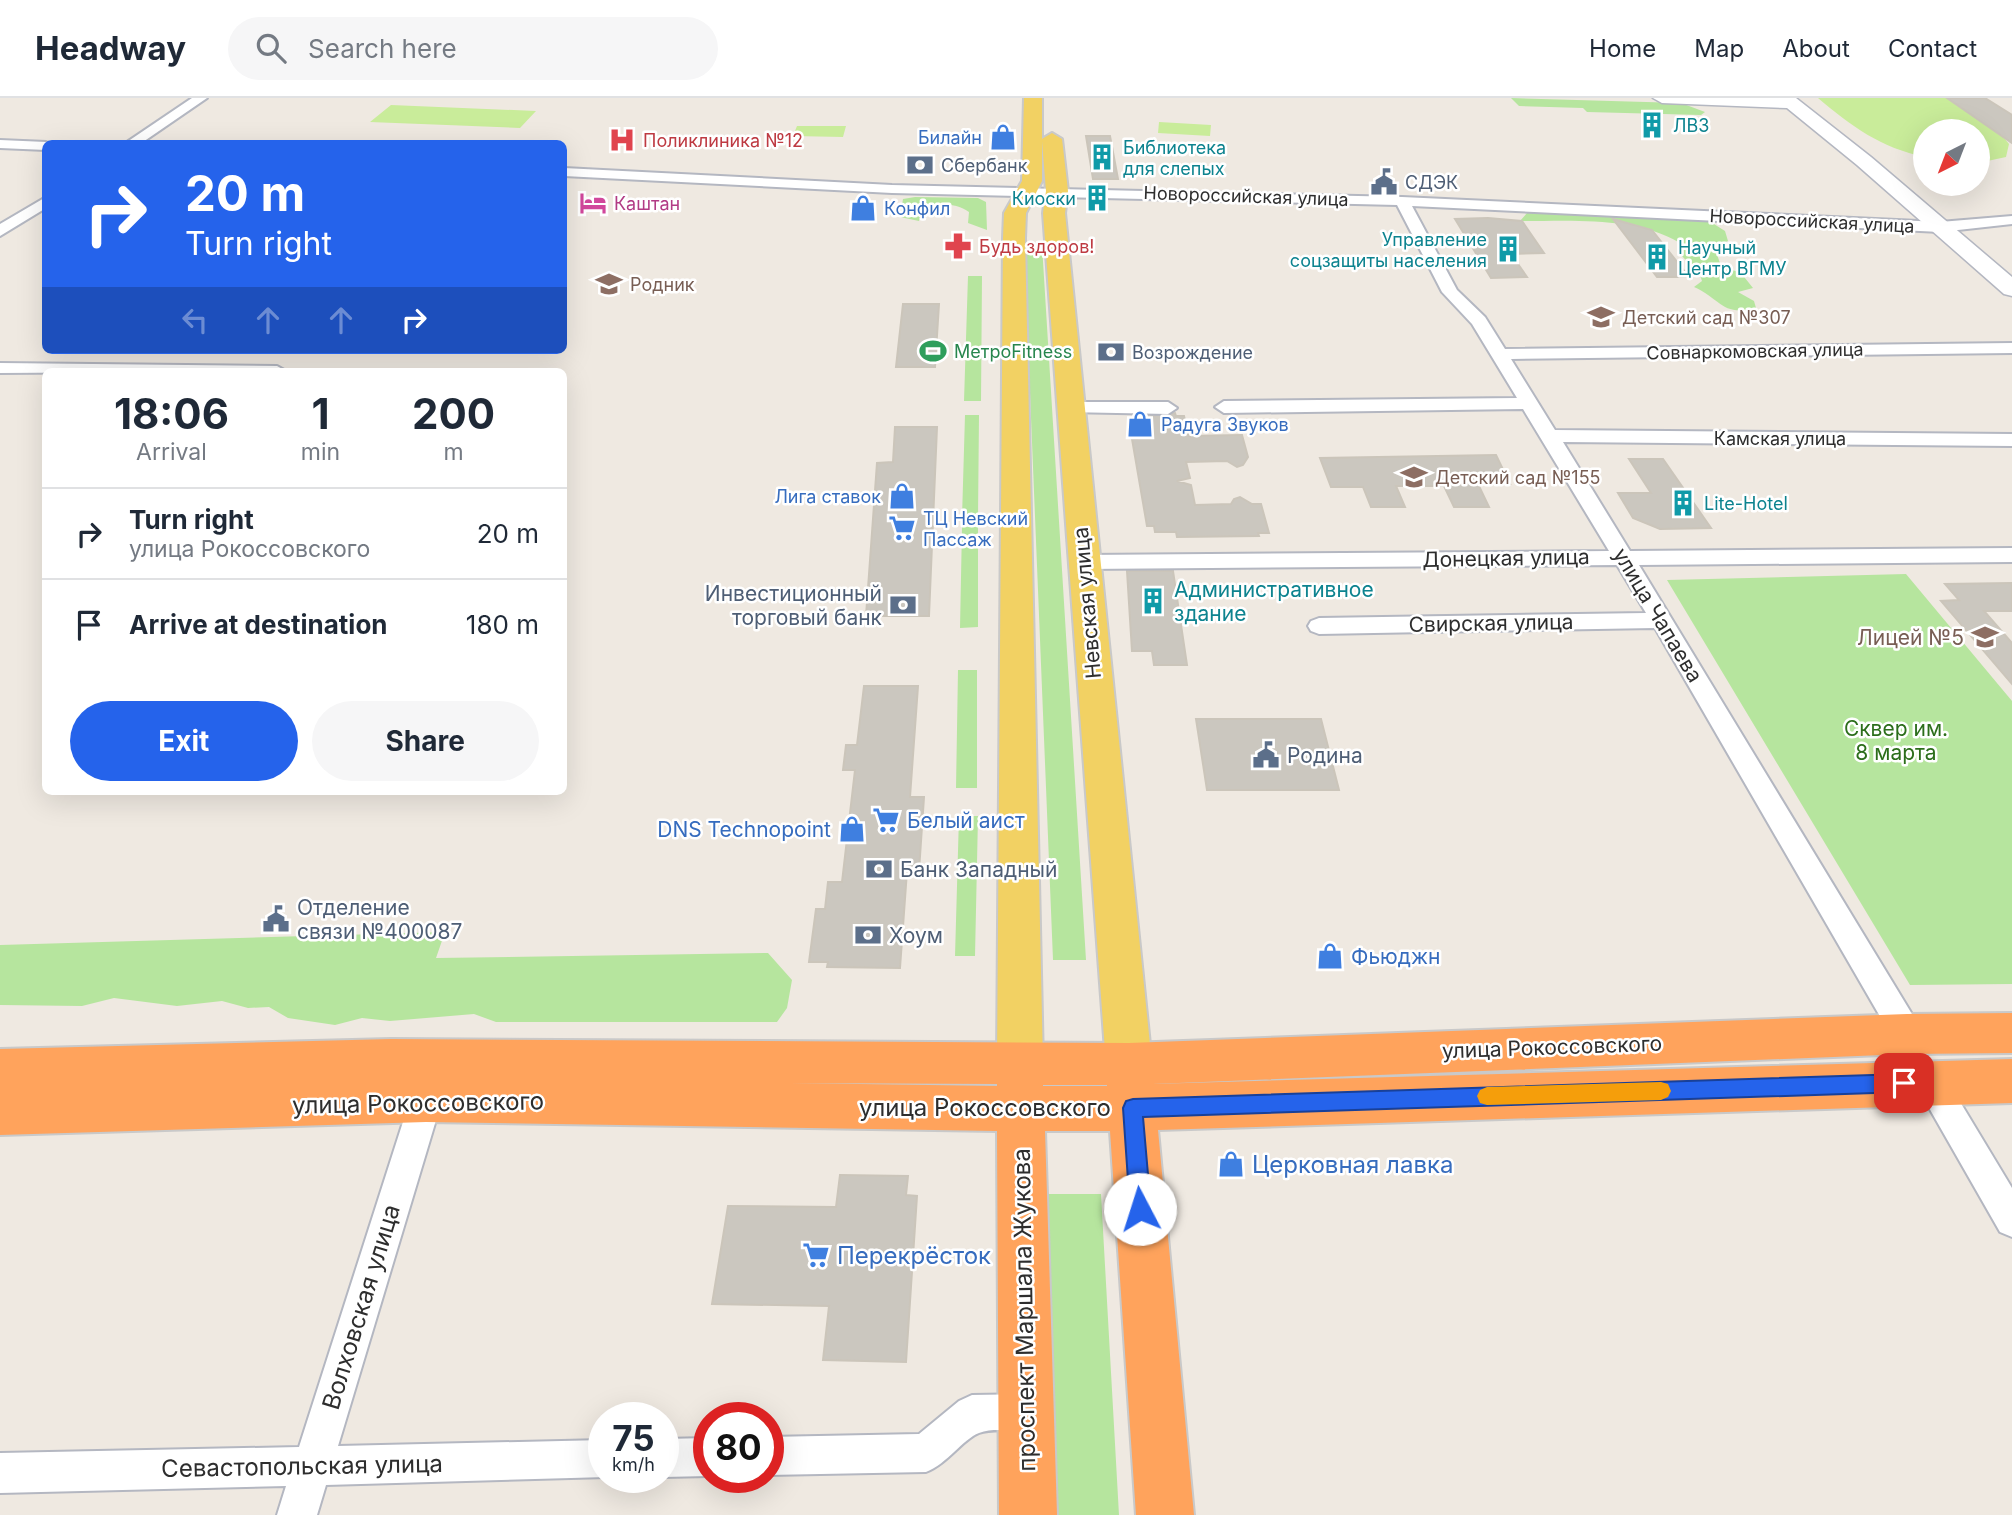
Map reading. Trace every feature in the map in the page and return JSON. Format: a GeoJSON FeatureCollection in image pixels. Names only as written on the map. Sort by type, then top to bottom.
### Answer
{"type":"FeatureCollection","features":[{"type":"Feature","properties":{"kind":"highway","name":"улица Рокоссовского"},"geometry":{"type":"LineString","coordinates":[[1131,1086],[1907,1034],[2012,1033]]}},
{"type":"Feature","properties":{"kind":"highway","name":"улица Рокоссовского"},"geometry":{"type":"LineString","coordinates":[[0,1070],[391,1060],[1020,1086]]}},
{"type":"Feature","properties":{"kind":"highway","name":"улица Рокоссовского"},"geometry":{"type":"LineString","coordinates":[[0,1113],[1020,1086],[2012,1081]]}},
{"type":"Feature","properties":{"kind":"highway","name":"проспект Маршала Жукова"},"geometry":{"type":"LineString","coordinates":[[1020,1086],[1028,1515]]}},
{"type":"Feature","properties":{"kind":"highway"},"geometry":{"type":"LineString","coordinates":[[1131,1086],[1164,1515]]}},
{"type":"Feature","properties":{"kind":"main road","name":"Невская улица"},"geometry":{"type":"LineString","coordinates":[[1033,98],[1032,180],[1043,191],[1054,213],[1057,237],[1131,1086]]}},
{"type":"Feature","properties":{"kind":"main road","name":"Невская улица"},"geometry":{"type":"LineString","coordinates":[[1020,1086],[1014,238],[1015,213],[1043,191],[1048,98]]}},
{"type":"Feature","properties":{"kind":"main road"},"geometry":{"type":"LineString","coordinates":[[1662,98],[1789,100],[2012,289]]}},
{"type":"Feature","properties":{"kind":"main road"},"geometry":{"type":"LineString","coordinates":[[1014,238],[1033,229],[1057,237]]}},
{"type":"Feature","properties":{"kind":"street"},"geometry":{"type":"LineString","coordinates":[[136,140],[201,98]]}},
{"type":"Feature","properties":{"kind":"street"},"geometry":{"type":"LineString","coordinates":[[0,144],[42,146]]}},
{"type":"Feature","properties":{"kind":"street","name":"Новороссийская улица"},"geometry":{"type":"LineString","coordinates":[[567,172],[892,189],[1402,201],[1940,228],[2012,220]]}},
{"type":"Feature","properties":{"kind":"street","name":"улица Чапаева"},"geometry":{"type":"LineString","coordinates":[[1402,201],[1450,292],[1479,321],[1662,620],[1907,1034]]}},
{"type":"Feature","properties":{"kind":"street"},"geometry":{"type":"LineString","coordinates":[[0,232],[42,204]]}},
{"type":"Feature","properties":{"kind":"street","name":"Совнаркомовская улица"},"geometry":{"type":"LineString","coordinates":[[1497,354],[2012,348]]}},
{"type":"Feature","properties":{"kind":"street"},"geometry":{"type":"LineString","coordinates":[[0,368],[42,368]]}},
{"type":"Feature","properties":{"kind":"street"},"geometry":{"type":"LineString","coordinates":[[1224,407],[1527,403]]}},
{"type":"Feature","properties":{"kind":"street"},"geometry":{"type":"LineString","coordinates":[[1073,408],[1168,408]]}},
{"type":"Feature","properties":{"kind":"street","name":"Камская улица"},"geometry":{"type":"LineString","coordinates":[[1547,436],[2012,440]]}},
{"type":"Feature","properties":{"kind":"street","name":"Донецкая улица"},"geometry":{"type":"LineString","coordinates":[[1084,562],[2012,555]]}},
{"type":"Feature","properties":{"kind":"street","name":"Свирская улица"},"geometry":{"type":"LineString","coordinates":[[1319,626],[1662,620]]}},
{"type":"Feature","properties":{"kind":"street"},"geometry":{"type":"LineString","coordinates":[[1931,1082],[2012,1220]]}},
{"type":"Feature","properties":{"kind":"street","name":"Волховская улица"},"geometry":{"type":"LineString","coordinates":[[297,1515],[426,1100]]}},
{"type":"Feature","properties":{"kind":"street"},"geometry":{"type":"LineString","coordinates":[[784,1456],[926,1453],[972,1414],[1026,1413]]}},
{"type":"Feature","properties":{"kind":"street","name":"Севастопольская улица"},"geometry":{"type":"LineString","coordinates":[[0,1473],[588,1460]]}},
{"type":"Feature","properties":{"kind":"green space"},"geometry":{"type":"Polygon","coordinates":[[[1511,98],[1681,103],[1705,112],[1701,115],[1587,112],[1583,108],[1519,106],[1511,98]]]}},
{"type":"Feature","properties":{"kind":"green space"},"geometry":{"type":"Polygon","coordinates":[[[1818,98],[1948,98],[1979,119],[1913,119],[1913,154],[1867,135],[1818,98]]]}},
{"type":"Feature","properties":{"kind":"green space"},"geometry":{"type":"Polygon","coordinates":[[[391,105],[536,111],[520,128],[370,122],[391,105]]]}},
{"type":"Feature","properties":{"kind":"green space"},"geometry":{"type":"Polygon","coordinates":[[[1159,122],[1211,125],[1210,136],[1158,133],[1159,122]]]}},
{"type":"Feature","properties":{"kind":"green space"},"geometry":{"type":"Polygon","coordinates":[[[797,126],[846,126],[843,137],[793,136],[797,126]]]}},
{"type":"Feature","properties":{"kind":"green space"},"geometry":{"type":"Polygon","coordinates":[[[1990,126],[2009,144],[2006,157],[1990,160],[1990,126]]]}},
{"type":"Feature","properties":{"kind":"green space"},"geometry":{"type":"Polygon","coordinates":[[[978,198],[986,202],[987,230],[968,223],[969,212],[951,205],[933,207],[921,212],[919,221],[900,217],[903,199],[978,198]]]}},
{"type":"Feature","properties":{"kind":"green space"},"geometry":{"type":"Polygon","coordinates":[[[1541,210],[1706,219],[1725,231],[1728,241],[1714,246],[1721,266],[1741,273],[1753,288],[1738,292],[1754,301],[1756,308],[1729,308],[1694,287],[1702,281],[1700,275],[1681,255],[1680,243],[1663,234],[1644,228],[1603,222],[1520,221],[1527,213],[1541,210]]]}},
{"type":"Feature","properties":{"kind":"green space"},"geometry":{"type":"Polygon","coordinates":[[[1024,245],[1042,245],[1086,960],[1053,960],[1024,245]]]}},
{"type":"Feature","properties":{"kind":"green space"},"geometry":{"type":"Polygon","coordinates":[[[968,276],[982,276],[981,401],[964,401],[968,276]]]}},
{"type":"Feature","properties":{"kind":"green space"},"geometry":{"type":"Polygon","coordinates":[[[965,415],[979,415],[978,518],[962,518],[965,415]]]}},
{"type":"Feature","properties":{"kind":"green space"},"geometry":{"type":"Polygon","coordinates":[[[962,527],[978,527],[978,627],[960,628],[962,527]]]}},
{"type":"Feature","properties":{"kind":"green space","name":"Сквер им. 8 марта"},"geometry":{"type":"Polygon","coordinates":[[[1906,574],[2012,701],[2012,984],[1910,985],[1667,580],[1906,574]]]}},
{"type":"Feature","properties":{"kind":"green space"},"geometry":{"type":"Polygon","coordinates":[[[958,670],[977,670],[977,788],[956,788],[958,670]]]}},
{"type":"Feature","properties":{"kind":"green space"},"geometry":{"type":"Polygon","coordinates":[[[959,816],[978,816],[975,956],[955,956],[959,816]]]}},
{"type":"Feature","properties":{"kind":"green space"},"geometry":{"type":"Polygon","coordinates":[[[445,932],[436,958],[768,953],[792,980],[787,1008],[777,1022],[496,1022],[474,1014],[390,1021],[362,1018],[335,1025],[288,1018],[269,1007],[248,1008],[222,1001],[177,1006],[114,998],[82,1006],[0,1005],[0,945],[445,932]]]}},
{"type":"Feature","properties":{"kind":"green space"},"geometry":{"type":"Polygon","coordinates":[[[1048,1194],[1101,1194],[1119,1515],[1055,1515],[1048,1194]]]}},
{"type":"Feature","properties":{"kind":"building"},"geometry":{"type":"Polygon","coordinates":[[[1947,98],[1985,98],[2012,115],[2012,143],[1990,128],[1990,119],[1977,119],[1947,98]]]}},
{"type":"Feature","properties":{"kind":"building","name":"Библиотека для слепых"},"geometry":{"type":"Polygon","coordinates":[[[1086,136],[1110,136],[1118,179],[1093,179],[1086,136]]]}},
{"type":"Feature","properties":{"kind":"building","name":"Управление соцзащиты населения"},"geometry":{"type":"Polygon","coordinates":[[[1455,219],[1522,221],[1544,253],[1511,254],[1527,277],[1491,278],[1455,219]]]}},
{"type":"Feature","properties":{"kind":"building","name":"Научный Центр ВГМУ"},"geometry":{"type":"Polygon","coordinates":[[[1613,219],[1652,230],[1689,277],[1657,277],[1613,219]]]}},
{"type":"Feature","properties":{"kind":"building"},"geometry":{"type":"Polygon","coordinates":[[[903,304],[939,304],[935,367],[896,367],[903,304]]]}},
{"type":"Feature","properties":{"kind":"building"},"geometry":{"type":"Polygon","coordinates":[[[1175,413],[1176,416],[1184,416],[1189,436],[1242,435],[1248,457],[1243,465],[1237,467],[1227,461],[1186,462],[1190,478],[1177,481],[1191,485],[1195,505],[1231,504],[1234,499],[1240,497],[1252,504],[1261,504],[1269,533],[1258,533],[1259,536],[1177,537],[1176,532],[1155,532],[1154,526],[1147,526],[1132,439],[1137,439],[1134,418],[1175,413]]]}},
{"type":"Feature","properties":{"kind":"building","name":"ТЦ Невский Пассаж"},"geometry":{"type":"Polygon","coordinates":[[[895,427],[937,427],[929,616],[866,616],[877,463],[893,462],[895,427]]]}},
{"type":"Feature","properties":{"kind":"building"},"geometry":{"type":"Polygon","coordinates":[[[1496,455],[1510,484],[1478,484],[1489,507],[1454,507],[1444,486],[1396,486],[1405,507],[1371,507],[1363,487],[1331,487],[1320,458],[1496,455]]]}},
{"type":"Feature","properties":{"kind":"building","name":"Lite-Hotel"},"geometry":{"type":"Polygon","coordinates":[[[1629,459],[1663,459],[1711,528],[1660,529],[1633,518],[1618,493],[1651,493],[1629,459]]]}},
{"type":"Feature","properties":{"kind":"building","name":"Административное здание"},"geometry":{"type":"Polygon","coordinates":[[[1127,571],[1173,571],[1187,665],[1154,665],[1152,651],[1132,651],[1127,571]]]}},
{"type":"Feature","properties":{"kind":"building"},"geometry":{"type":"Polygon","coordinates":[[[2012,583],[2012,611],[1984,611],[2012,643],[2012,684],[1941,601],[1959,600],[1945,584],[2012,583]]]}},
{"type":"Feature","properties":{"kind":"building","name":"Белый аист"},"geometry":{"type":"Polygon","coordinates":[[[864,686],[918,686],[910,797],[924,797],[919,871],[907,871],[900,968],[827,967],[828,962],[809,962],[816,909],[825,909],[828,882],[842,882],[855,770],[843,770],[846,745],[857,745],[864,686]]]}},
{"type":"Feature","properties":{"kind":"building","name":"Родина"},"geometry":{"type":"Polygon","coordinates":[[[1196,719],[1321,719],[1339,790],[1207,790],[1196,719]]]}},
{"type":"Feature","properties":{"kind":"building","name":"Перекрёсток"},"geometry":{"type":"Polygon","coordinates":[[[840,1175],[908,1176],[906,1195],[917,1196],[906,1362],[823,1360],[829,1306],[712,1304],[728,1206],[836,1207],[840,1175]]]}},
{"type":"Feature","properties":{"kind":"slow traffic"},"geometry":{"type":"LineString","coordinates":[[1487,1096],[1661,1091]]}},
{"type":"Feature","properties":{"kind":"place","name":"ЛВЗ"},"geometry":{"type":"Point","coordinates":[1652,125]}},
{"type":"Feature","properties":{"kind":"place","name":"Билайн"},"geometry":{"type":"Point","coordinates":[1003,137]}},
{"type":"Feature","properties":{"kind":"place","name":"Поликлиника №12"},"geometry":{"type":"Point","coordinates":[622,140]}},
{"type":"Feature","properties":{"kind":"place","name":"Библиотека для слепых"},"geometry":{"type":"Point","coordinates":[1102,157]}},
{"type":"Feature","properties":{"kind":"place","name":"Сбербанк"},"geometry":{"type":"Point","coordinates":[920,165]}},
{"type":"Feature","properties":{"kind":"place","name":"СДЭК"},"geometry":{"type":"Point","coordinates":[1384,182]}},
{"type":"Feature","properties":{"kind":"place","name":"Киоски"},"geometry":{"type":"Point","coordinates":[1097,198]}},
{"type":"Feature","properties":{"kind":"place","name":"Каштан"},"geometry":{"type":"Point","coordinates":[593,203]}},
{"type":"Feature","properties":{"kind":"place","name":"Конфил"},"geometry":{"type":"Point","coordinates":[863,208]}},
{"type":"Feature","properties":{"kind":"place","name":"Будь здоров!"},"geometry":{"type":"Point","coordinates":[958,246]}},
{"type":"Feature","properties":{"kind":"place","name":"Управление соцзащиты населения"},"geometry":{"type":"Point","coordinates":[1508,249]}},
{"type":"Feature","properties":{"kind":"place","name":"Научный Центр ВГМУ"},"geometry":{"type":"Point","coordinates":[1657,257]}},
{"type":"Feature","properties":{"kind":"place","name":"Родник"},"geometry":{"type":"Point","coordinates":[609,284]}},
{"type":"Feature","properties":{"kind":"place","name":"Детский сад №307"},"geometry":{"type":"Point","coordinates":[1601,317]}},
{"type":"Feature","properties":{"kind":"place","name":"МетроFitness"},"geometry":{"type":"Point","coordinates":[933,351]}},
{"type":"Feature","properties":{"kind":"place","name":"Возрождение"},"geometry":{"type":"Point","coordinates":[1111,352]}},
{"type":"Feature","properties":{"kind":"place","name":"Радуга Звуков"},"geometry":{"type":"Point","coordinates":[1140,424]}},
{"type":"Feature","properties":{"kind":"place","name":"Детский сад №155"},"geometry":{"type":"Point","coordinates":[1414,477]}},
{"type":"Feature","properties":{"kind":"place","name":"Лига ставок"},"geometry":{"type":"Point","coordinates":[902,496]}},
{"type":"Feature","properties":{"kind":"place","name":"Lite-Hotel"},"geometry":{"type":"Point","coordinates":[1683,503]}},
{"type":"Feature","properties":{"kind":"place","name":"ТЦ Невский Пассаж"},"geometry":{"type":"Point","coordinates":[902,528]}},
{"type":"Feature","properties":{"kind":"place","name":"Административное здание"},"geometry":{"type":"Point","coordinates":[1153,601]}},
{"type":"Feature","properties":{"kind":"place","name":"Инвестиционный торговый банк"},"geometry":{"type":"Point","coordinates":[903,605]}},
{"type":"Feature","properties":{"kind":"place","name":"Лицей №5"},"geometry":{"type":"Point","coordinates":[1985,637]}},
{"type":"Feature","properties":{"kind":"place","name":"Родина"},"geometry":{"type":"Point","coordinates":[1266,755]}},
{"type":"Feature","properties":{"kind":"place","name":"Белый аист"},"geometry":{"type":"Point","coordinates":[886,820]}},
{"type":"Feature","properties":{"kind":"place","name":"DNS Technopoint"},"geometry":{"type":"Point","coordinates":[852,829]}},
{"type":"Feature","properties":{"kind":"place","name":"Банк Западный"},"geometry":{"type":"Point","coordinates":[879,869]}},
{"type":"Feature","properties":{"kind":"place","name":"Отделение связи №400087"},"geometry":{"type":"Point","coordinates":[276,919]}},
{"type":"Feature","properties":{"kind":"place","name":"Хоум"},"geometry":{"type":"Point","coordinates":[868,935]}},
{"type":"Feature","properties":{"kind":"place","name":"Фьюджн"},"geometry":{"type":"Point","coordinates":[1330,956]}},
{"type":"Feature","properties":{"kind":"place","name":"Церковная лавка"},"geometry":{"type":"Point","coordinates":[1231,1164]}},
{"type":"Feature","properties":{"kind":"place","name":"Перекрёсток"},"geometry":{"type":"Point","coordinates":[816,1255]}},
{"type":"Feature","properties":{"kind":"route"},"geometry":{"type":"LineString","coordinates":[[1140,1209],[1133,1108],[1904,1083]]}}]}
